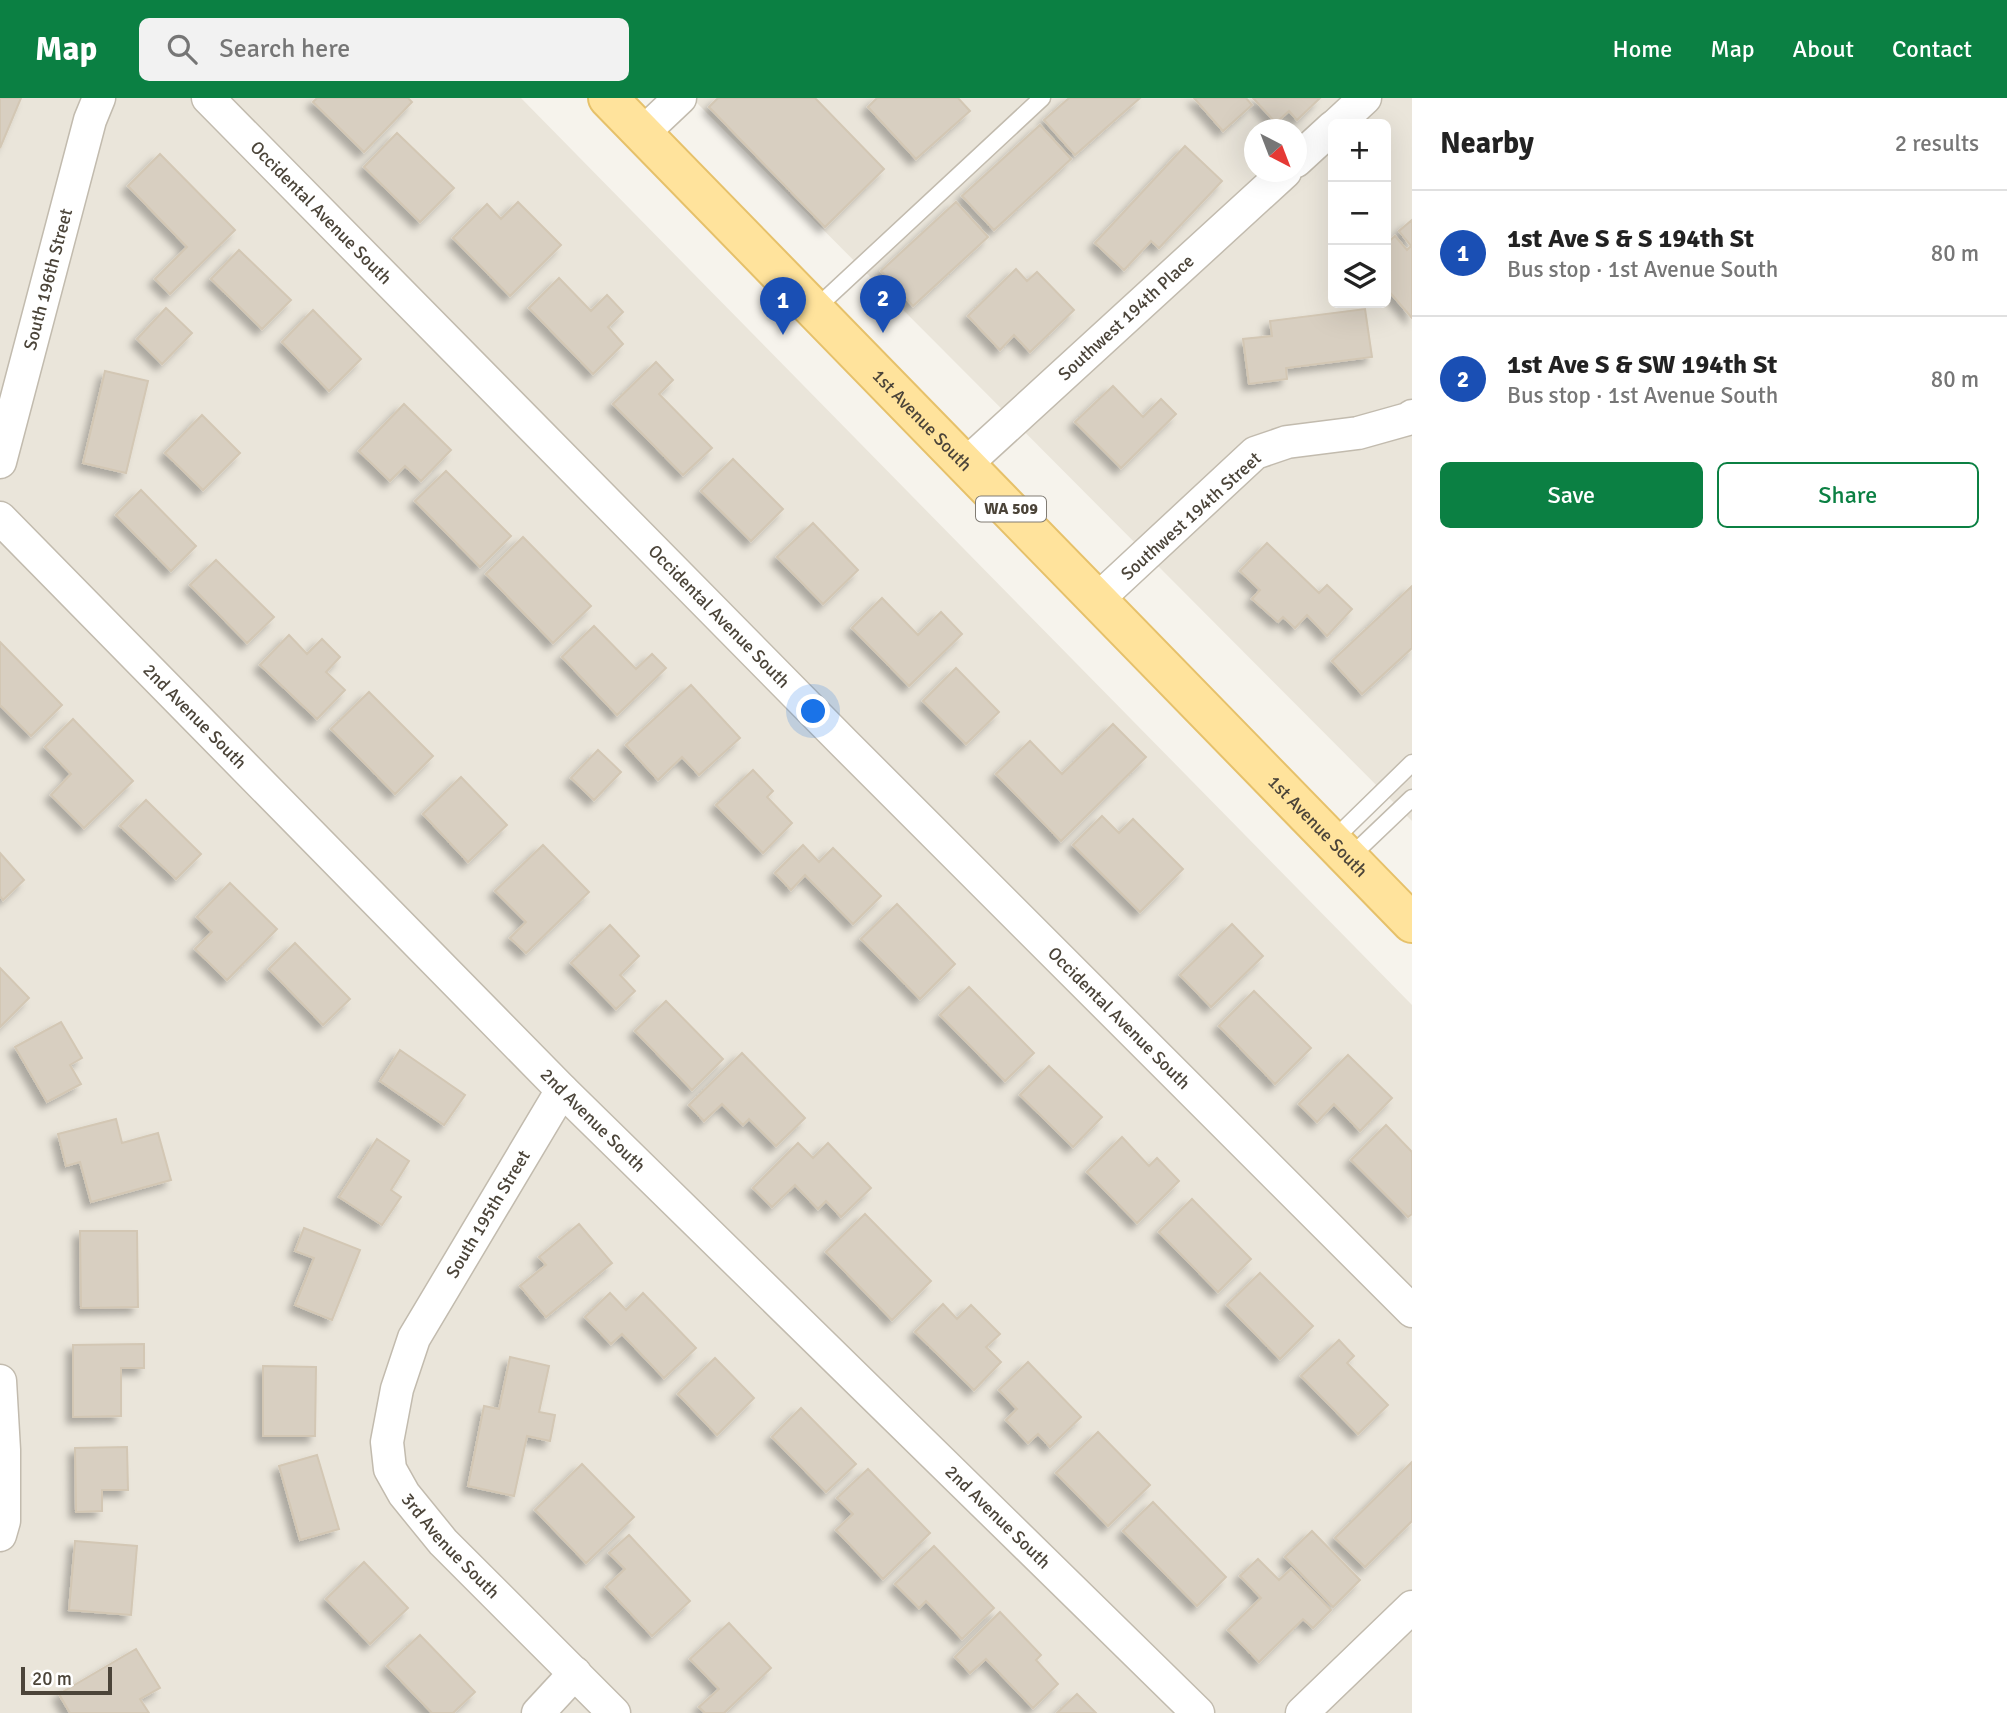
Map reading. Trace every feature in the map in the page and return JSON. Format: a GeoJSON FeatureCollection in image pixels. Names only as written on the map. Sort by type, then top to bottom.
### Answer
{"type":"FeatureCollection","features":[{"type":"Feature","properties":{"kind":"main road","name":"1st Avenue South"},"geometry":{"type":"LineString","coordinates":[[608,98],[1412,922]]}},
{"type":"Feature","properties":{"kind":"street","name":"South 196th Street"},"geometry":{"type":"LineString","coordinates":[[0,462],[90,120],[99,98]]}},
{"type":"Feature","properties":{"kind":"street","name":"Occidental Avenue South"},"geometry":{"type":"LineString","coordinates":[[208,98],[844,743],[1412,1311]]}},
{"type":"Feature","properties":{"kind":"street"},"geometry":{"type":"LineString","coordinates":[[643,133],[680,98]]}},
{"type":"Feature","properties":{"kind":"street"},"geometry":{"type":"LineString","coordinates":[[1342,119],[1365,98]]}},
{"type":"Feature","properties":{"kind":"street"},"geometry":{"type":"LineString","coordinates":[[1307,152],[1328,132]]}},
{"type":"Feature","properties":{"kind":"street","name":"Southwest 194th Place"},"geometry":{"type":"LineString","coordinates":[[966,464],[1274,182]]}},
{"type":"Feature","properties":{"kind":"street","name":"Southwest 194th Street"},"geometry":{"type":"LineString","coordinates":[[1098,599],[1255,453],[1287,442],[1358,433],[1412,416]]}},
{"type":"Feature","properties":{"kind":"street","name":"2nd Avenue South"},"geometry":{"type":"LineString","coordinates":[[0,518],[562,1090],[1198,1713]]}},
{"type":"Feature","properties":{"kind":"street","name":"South 195th Street"},"geometry":{"type":"LineString","coordinates":[[414,1338],[562,1090]]}},
{"type":"Feature","properties":{"kind":"street","name":"3rd Avenue South"},"geometry":{"type":"LineString","coordinates":[[414,1338],[394,1402],[387,1442],[390,1469],[404,1494],[443,1542],[614,1713]]}},
{"type":"Feature","properties":{"kind":"street"},"geometry":{"type":"LineString","coordinates":[[0,1381],[4,1521],[0,1535]]}},
{"type":"Feature","properties":{"kind":"street"},"geometry":{"type":"LineString","coordinates":[[1302,1713],[1412,1607]]}},
{"type":"Feature","properties":{"kind":"street"},"geometry":{"type":"LineString","coordinates":[[538,1713],[575,1673]]}},
{"type":"Feature","properties":{"kind":"lane"},"geometry":{"type":"LineString","coordinates":[[815,309],[1042,98]]}},
{"type":"Feature","properties":{"kind":"lane"},"geometry":{"type":"LineString","coordinates":[[1341,850],[1412,763]]}},
{"type":"Feature","properties":{"kind":"lane"},"geometry":{"type":"LineString","coordinates":[[1341,850],[1412,798]]}},
{"type":"Feature","properties":{"kind":"shaded area"},"geometry":{"type":"Polygon","coordinates":[[[0,98],[521,98],[1412,1005],[1412,1713],[0,1713],[0,98]]]}},
{"type":"Feature","properties":{"kind":"shaded area"},"geometry":{"type":"Polygon","coordinates":[[[692,98],[1412,98],[1412,821],[692,98]]]}},
{"type":"Feature","properties":{"kind":"building"},"geometry":{"type":"Polygon","coordinates":[[[0,98],[21,98],[0,148],[0,98]]]}},
{"type":"Feature","properties":{"kind":"building"},"geometry":{"type":"Polygon","coordinates":[[[317,98],[408,98],[412,102],[364,152],[313,102],[317,98]]]}},
{"type":"Feature","properties":{"kind":"building"},"geometry":{"type":"Polygon","coordinates":[[[718,98],[815,98],[884,169],[825,227],[709,107],[718,98]]]}},
{"type":"Feature","properties":{"kind":"building"},"geometry":{"type":"Polygon","coordinates":[[[877,98],[958,98],[970,111],[916,159],[868,107],[877,98]]]}},
{"type":"Feature","properties":{"kind":"building"},"geometry":{"type":"Polygon","coordinates":[[[1069,98],[1140,98],[1075,155],[1044,120],[1069,98]]]}},
{"type":"Feature","properties":{"kind":"building"},"geometry":{"type":"Polygon","coordinates":[[[1194,98],[1246,98],[1252,105],[1223,131],[1194,98]]]}},
{"type":"Feature","properties":{"kind":"building"},"geometry":{"type":"Polygon","coordinates":[[[1253,98],[1320,98],[1298,119],[1289,111],[1280,119],[1272,119],[1253,98]]]}},
{"type":"Feature","properties":{"kind":"building"},"geometry":{"type":"Polygon","coordinates":[[[1040,125],[1071,159],[994,230],[962,196],[1040,125]]]}},
{"type":"Feature","properties":{"kind":"building"},"geometry":{"type":"Polygon","coordinates":[[[397,133],[454,188],[420,222],[364,167],[397,133]]]}},
{"type":"Feature","properties":{"kind":"building"},"geometry":{"type":"Polygon","coordinates":[[[1185,146],[1222,181],[1159,248],[1151,241],[1124,270],[1095,243],[1185,146]]]}},
{"type":"Feature","properties":{"kind":"building"},"geometry":{"type":"Polygon","coordinates":[[[160,154],[235,230],[170,294],[155,279],[187,247],[128,186],[160,154]]]}},
{"type":"Feature","properties":{"kind":"building"},"geometry":{"type":"Polygon","coordinates":[[[518,202],[561,245],[510,296],[453,238],[487,204],[501,219],[518,202]]]}},
{"type":"Feature","properties":{"kind":"building"},"geometry":{"type":"Polygon","coordinates":[[[956,202],[988,237],[913,306],[881,271],[956,202]]]}},
{"type":"Feature","properties":{"kind":"building"},"geometry":{"type":"Polygon","coordinates":[[[1412,220],[1412,318],[1391,294],[1391,240],[1395,236],[1407,250],[1411,246],[1399,231],[1412,220]]]}},
{"type":"Feature","properties":{"kind":"building"},"geometry":{"type":"Polygon","coordinates":[[[239,250],[291,300],[262,329],[211,279],[239,250]]]}},
{"type":"Feature","properties":{"kind":"building"},"geometry":{"type":"Polygon","coordinates":[[[1016,269],[1027,281],[1037,272],[1074,310],[1030,352],[1014,335],[1000,350],[968,316],[1016,269]]]}},
{"type":"Feature","properties":{"kind":"building"},"geometry":{"type":"Polygon","coordinates":[[[559,278],[591,311],[607,295],[623,312],[608,327],[623,344],[593,374],[529,308],[559,278]]]}},
{"type":"Feature","properties":{"kind":"building"},"geometry":{"type":"Polygon","coordinates":[[[166,308],[192,333],[162,364],[137,339],[166,308]]]}},
{"type":"Feature","properties":{"kind":"building"},"geometry":{"type":"Polygon","coordinates":[[[1365,309],[1372,357],[1286,368],[1287,379],[1249,384],[1243,339],[1272,336],[1270,321],[1365,309]]]}},
{"type":"Feature","properties":{"kind":"building"},"geometry":{"type":"Polygon","coordinates":[[[313,310],[361,359],[329,391],[282,342],[313,310]]]}},
{"type":"Feature","properties":{"kind":"building"},"geometry":{"type":"Polygon","coordinates":[[[656,362],[673,380],[659,394],[712,448],[683,475],[613,404],[656,362]]]}},
{"type":"Feature","properties":{"kind":"building"},"geometry":{"type":"Polygon","coordinates":[[[105,371],[148,381],[126,473],[83,463],[105,371]]]}},
{"type":"Feature","properties":{"kind":"building"},"geometry":{"type":"Polygon","coordinates":[[[1113,386],[1143,417],[1161,399],[1176,414],[1121,468],[1075,422],[1113,386]]]}},
{"type":"Feature","properties":{"kind":"building"},"geometry":{"type":"Polygon","coordinates":[[[404,404],[451,450],[421,481],[405,466],[390,481],[359,451],[404,404]]]}},
{"type":"Feature","properties":{"kind":"building"},"geometry":{"type":"Polygon","coordinates":[[[202,415],[240,453],[203,490],[165,453],[202,415]]]}},
{"type":"Feature","properties":{"kind":"building"},"geometry":{"type":"Polygon","coordinates":[[[733,459],[783,509],[751,541],[701,491],[733,459]]]}},
{"type":"Feature","properties":{"kind":"building"},"geometry":{"type":"Polygon","coordinates":[[[446,471],[511,536],[480,567],[415,501],[446,471]]]}},
{"type":"Feature","properties":{"kind":"building"},"geometry":{"type":"Polygon","coordinates":[[[141,490],[196,546],[171,571],[116,515],[141,490]]]}},
{"type":"Feature","properties":{"kind":"building"},"geometry":{"type":"Polygon","coordinates":[[[813,523],[858,570],[823,604],[777,557],[813,523]]]}},
{"type":"Feature","properties":{"kind":"building"},"geometry":{"type":"Polygon","coordinates":[[[523,537],[591,606],[553,643],[486,574],[523,537]]]}},
{"type":"Feature","properties":{"kind":"building"},"geometry":{"type":"Polygon","coordinates":[[[1267,543],[1319,593],[1327,585],[1352,609],[1327,636],[1307,615],[1295,628],[1283,617],[1278,622],[1252,599],[1260,590],[1240,571],[1267,543]]]}},
{"type":"Feature","properties":{"kind":"building"},"geometry":{"type":"Polygon","coordinates":[[[216,560],[274,617],[247,643],[190,585],[216,560]]]}},
{"type":"Feature","properties":{"kind":"building"},"geometry":{"type":"Polygon","coordinates":[[[1412,586],[1412,648],[1362,694],[1332,661],[1412,586]]]}},
{"type":"Feature","properties":{"kind":"building"},"geometry":{"type":"Polygon","coordinates":[[[882,598],[918,635],[941,612],[962,634],[909,686],[852,628],[882,598]]]}},
{"type":"Feature","properties":{"kind":"building"},"geometry":{"type":"Polygon","coordinates":[[[594,626],[636,669],[652,654],[666,668],[617,715],[562,657],[594,626]]]}},
{"type":"Feature","properties":{"kind":"building"},"geometry":{"type":"Polygon","coordinates":[[[289,635],[307,654],[322,639],[340,657],[326,672],[345,690],[317,719],[260,665],[289,635]]]}},
{"type":"Feature","properties":{"kind":"building"},"geometry":{"type":"Polygon","coordinates":[[[0,642],[62,705],[31,736],[0,705],[0,642]]]}},
{"type":"Feature","properties":{"kind":"building"},"geometry":{"type":"Polygon","coordinates":[[[956,668],[999,712],[966,744],[923,701],[956,668]]]}},
{"type":"Feature","properties":{"kind":"building"},"geometry":{"type":"Polygon","coordinates":[[[691,685],[740,738],[699,775],[682,757],[658,780],[626,745],[691,685]]]}},
{"type":"Feature","properties":{"kind":"building"},"geometry":{"type":"Polygon","coordinates":[[[369,692],[433,756],[395,794],[331,729],[369,692]]]}},
{"type":"Feature","properties":{"kind":"building"},"geometry":{"type":"Polygon","coordinates":[[[73,719],[133,781],[84,828],[51,795],[71,774],[45,747],[73,719]]]}},
{"type":"Feature","properties":{"kind":"building"},"geometry":{"type":"Polygon","coordinates":[[[1113,724],[1146,757],[1061,841],[996,774],[1030,741],[1062,774],[1113,724]]]}},
{"type":"Feature","properties":{"kind":"building"},"geometry":{"type":"Polygon","coordinates":[[[598,750],[621,772],[594,800],[571,778],[598,750]]]}},
{"type":"Feature","properties":{"kind":"building"},"geometry":{"type":"Polygon","coordinates":[[[753,770],[773,791],[767,797],[792,823],[763,853],[716,805],[753,770]]]}},
{"type":"Feature","properties":{"kind":"building"},"geometry":{"type":"Polygon","coordinates":[[[461,777],[507,825],[468,862],[423,814],[461,777]]]}},
{"type":"Feature","properties":{"kind":"building"},"geometry":{"type":"Polygon","coordinates":[[[146,800],[201,854],[176,879],[120,826],[146,800]]]}},
{"type":"Feature","properties":{"kind":"building"},"geometry":{"type":"Polygon","coordinates":[[[1102,816],[1119,833],[1133,819],[1183,869],[1140,912],[1073,845],[1102,816]]]}},
{"type":"Feature","properties":{"kind":"building"},"geometry":{"type":"Polygon","coordinates":[[[543,845],[589,892],[526,953],[510,938],[526,922],[495,891],[543,845]]]}},
{"type":"Feature","properties":{"kind":"building"},"geometry":{"type":"Polygon","coordinates":[[[803,845],[819,862],[833,848],[881,896],[853,924],[805,875],[791,890],[775,873],[803,845]]]}},
{"type":"Feature","properties":{"kind":"building"},"geometry":{"type":"Polygon","coordinates":[[[0,853],[24,880],[3,900],[0,896],[0,853]]]}},
{"type":"Feature","properties":{"kind":"building"},"geometry":{"type":"Polygon","coordinates":[[[230,883],[277,929],[227,980],[195,949],[212,932],[197,917],[230,883]]]}},
{"type":"Feature","properties":{"kind":"building"},"geometry":{"type":"Polygon","coordinates":[[[897,904],[955,964],[920,999],[861,939],[897,904]]]}},
{"type":"Feature","properties":{"kind":"building"},"geometry":{"type":"Polygon","coordinates":[[[1232,924],[1263,956],[1211,1007],[1180,975],[1232,924]]]}},
{"type":"Feature","properties":{"kind":"building"},"geometry":{"type":"Polygon","coordinates":[[[610,925],[639,956],[620,975],[635,991],[616,1009],[571,963],[610,925]]]}},
{"type":"Feature","properties":{"kind":"building"},"geometry":{"type":"Polygon","coordinates":[[[295,943],[350,999],[323,1025],[269,969],[295,943]]]}},
{"type":"Feature","properties":{"kind":"building"},"geometry":{"type":"Polygon","coordinates":[[[0,968],[29,998],[0,1027],[0,968]]]}},
{"type":"Feature","properties":{"kind":"building"},"geometry":{"type":"Polygon","coordinates":[[[969,987],[1034,1053],[1005,1081],[940,1015],[969,987]]]}},
{"type":"Feature","properties":{"kind":"building"},"geometry":{"type":"Polygon","coordinates":[[[1254,991],[1311,1048],[1275,1084],[1219,1026],[1254,991]]]}},
{"type":"Feature","properties":{"kind":"building"},"geometry":{"type":"Polygon","coordinates":[[[666,1001],[723,1059],[692,1090],[635,1031],[666,1001]]]}},
{"type":"Feature","properties":{"kind":"building"},"geometry":{"type":"Polygon","coordinates":[[[61,1022],[82,1058],[70,1065],[81,1084],[47,1102],[15,1047],[61,1022]]]}},
{"type":"Feature","properties":{"kind":"building"},"geometry":{"type":"Polygon","coordinates":[[[400,1050],[465,1095],[444,1125],[380,1081],[400,1050]]]}},
{"type":"Feature","properties":{"kind":"building"},"geometry":{"type":"Polygon","coordinates":[[[742,1053],[805,1118],[776,1146],[749,1119],[743,1125],[722,1104],[704,1121],[689,1105],[742,1053]]]}},
{"type":"Feature","properties":{"kind":"building"},"geometry":{"type":"Polygon","coordinates":[[[1348,1055],[1392,1098],[1360,1131],[1334,1104],[1317,1122],[1299,1104],[1348,1055]]]}},
{"type":"Feature","properties":{"kind":"building"},"geometry":{"type":"Polygon","coordinates":[[[1049,1066],[1102,1117],[1073,1147],[1020,1095],[1049,1066]]]}},
{"type":"Feature","properties":{"kind":"building"},"geometry":{"type":"Polygon","coordinates":[[[116,1119],[122,1143],[158,1133],[171,1180],[91,1202],[80,1162],[66,1166],[58,1134],[116,1119]]]}},
{"type":"Feature","properties":{"kind":"building"},"geometry":{"type":"Polygon","coordinates":[[[1386,1125],[1412,1152],[1412,1214],[1408,1217],[1351,1160],[1386,1125]]]}},
{"type":"Feature","properties":{"kind":"building"},"geometry":{"type":"Polygon","coordinates":[[[1122,1137],[1149,1166],[1157,1158],[1179,1181],[1137,1223],[1087,1172],[1122,1137]]]}},
{"type":"Feature","properties":{"kind":"building"},"geometry":{"type":"Polygon","coordinates":[[[377,1139],[409,1161],[391,1190],[401,1197],[382,1225],[339,1197],[377,1139]]]}},
{"type":"Feature","properties":{"kind":"building"},"geometry":{"type":"Polygon","coordinates":[[[798,1143],[813,1158],[828,1143],[871,1188],[841,1217],[826,1201],[818,1209],[795,1185],[772,1207],[753,1188],[798,1143]]]}},
{"type":"Feature","properties":{"kind":"building"},"geometry":{"type":"Polygon","coordinates":[[[1192,1199],[1251,1259],[1218,1292],[1159,1232],[1192,1199]]]}},
{"type":"Feature","properties":{"kind":"building"},"geometry":{"type":"Polygon","coordinates":[[[865,1214],[931,1281],[892,1320],[826,1252],[865,1214]]]}},
{"type":"Feature","properties":{"kind":"building"},"geometry":{"type":"Polygon","coordinates":[[[579,1224],[612,1263],[546,1317],[520,1286],[546,1265],[539,1257],[579,1224]]]}},
{"type":"Feature","properties":{"kind":"building"},"geometry":{"type":"Polygon","coordinates":[[[304,1228],[360,1250],[332,1320],[295,1305],[314,1258],[295,1251],[304,1228]]]}},
{"type":"Feature","properties":{"kind":"building"},"geometry":{"type":"Polygon","coordinates":[[[80,1231],[137,1231],[138,1307],[81,1308],[80,1231]]]}},
{"type":"Feature","properties":{"kind":"building"},"geometry":{"type":"Polygon","coordinates":[[[1260,1273],[1313,1326],[1280,1359],[1227,1305],[1260,1273]]]}},
{"type":"Feature","properties":{"kind":"building"},"geometry":{"type":"Polygon","coordinates":[[[610,1293],[626,1310],[643,1293],[696,1348],[664,1378],[622,1334],[611,1344],[585,1317],[610,1293]]]}},
{"type":"Feature","properties":{"kind":"building"},"geometry":{"type":"Polygon","coordinates":[[[943,1304],[957,1319],[971,1305],[1000,1334],[986,1347],[1001,1362],[974,1390],[915,1332],[943,1304]]]}},
{"type":"Feature","properties":{"kind":"building"},"geometry":{"type":"Polygon","coordinates":[[[1339,1340],[1354,1356],[1347,1363],[1388,1405],[1358,1434],[1301,1376],[1339,1340]]]}},
{"type":"Feature","properties":{"kind":"building"},"geometry":{"type":"Polygon","coordinates":[[[144,1344],[144,1368],[121,1368],[121,1416],[73,1417],[73,1345],[144,1344]]]}},
{"type":"Feature","properties":{"kind":"building"},"geometry":{"type":"Polygon","coordinates":[[[510,1357],[549,1366],[539,1412],[555,1415],[550,1441],[527,1436],[514,1496],[468,1486],[484,1406],[499,1409],[510,1357]]]}},
{"type":"Feature","properties":{"kind":"building"},"geometry":{"type":"Polygon","coordinates":[[[715,1358],[754,1398],[717,1435],[678,1394],[715,1358]]]}},
{"type":"Feature","properties":{"kind":"building"},"geometry":{"type":"Polygon","coordinates":[[[1028,1362],[1081,1417],[1050,1447],[1038,1434],[1028,1443],[1006,1420],[1017,1409],[999,1390],[1028,1362]]]}},
{"type":"Feature","properties":{"kind":"building"},"geometry":{"type":"Polygon","coordinates":[[[263,1366],[316,1367],[315,1436],[263,1436],[263,1366]]]}},
{"type":"Feature","properties":{"kind":"building"},"geometry":{"type":"Polygon","coordinates":[[[801,1408],[856,1464],[826,1492],[772,1437],[801,1408]]]}},
{"type":"Feature","properties":{"kind":"building"},"geometry":{"type":"Polygon","coordinates":[[[1098,1432],[1150,1485],[1108,1526],[1056,1473],[1098,1432]]]}},
{"type":"Feature","properties":{"kind":"building"},"geometry":{"type":"Polygon","coordinates":[[[127,1447],[128,1490],[102,1490],[102,1511],[76,1512],[75,1448],[127,1447]]]}},
{"type":"Feature","properties":{"kind":"building"},"geometry":{"type":"Polygon","coordinates":[[[317,1455],[339,1529],[300,1540],[279,1466],[317,1455]]]}},
{"type":"Feature","properties":{"kind":"building"},"geometry":{"type":"Polygon","coordinates":[[[1412,1462],[1412,1521],[1365,1567],[1335,1538],[1412,1462]]]}},
{"type":"Feature","properties":{"kind":"building"},"geometry":{"type":"Polygon","coordinates":[[[582,1464],[634,1517],[586,1563],[535,1510],[582,1464]]]}},
{"type":"Feature","properties":{"kind":"building"},"geometry":{"type":"Polygon","coordinates":[[[868,1469],[930,1533],[883,1579],[836,1530],[853,1514],[837,1498],[868,1469]]]}},
{"type":"Feature","properties":{"kind":"building"},"geometry":{"type":"Polygon","coordinates":[[[1153,1502],[1226,1577],[1197,1606],[1123,1531],[1153,1502]]]}},
{"type":"Feature","properties":{"kind":"building"},"geometry":{"type":"Polygon","coordinates":[[[1312,1531],[1360,1580],[1333,1607],[1285,1557],[1312,1531]]]}},
{"type":"Feature","properties":{"kind":"building"},"geometry":{"type":"Polygon","coordinates":[[[629,1535],[690,1601],[652,1636],[606,1587],[625,1569],[609,1553],[629,1535]]]}},
{"type":"Feature","properties":{"kind":"building"},"geometry":{"type":"Polygon","coordinates":[[[75,1541],[137,1546],[131,1615],[69,1610],[75,1541]]]}},
{"type":"Feature","properties":{"kind":"building"},"geometry":{"type":"Polygon","coordinates":[[[934,1546],[994,1608],[962,1639],[926,1601],[919,1608],[895,1584],[934,1546]]]}},
{"type":"Feature","properties":{"kind":"building"},"geometry":{"type":"Polygon","coordinates":[[[1258,1559],[1279,1580],[1291,1569],[1331,1610],[1313,1628],[1303,1619],[1259,1662],[1228,1630],[1261,1598],[1240,1576],[1258,1559]]]}},
{"type":"Feature","properties":{"kind":"building"},"geometry":{"type":"Polygon","coordinates":[[[364,1562],[408,1608],[370,1644],[326,1599],[364,1562]]]}},
{"type":"Feature","properties":{"kind":"building"},"geometry":{"type":"Polygon","coordinates":[[[1000,1612],[1041,1655],[1036,1660],[1058,1684],[1033,1708],[986,1659],[970,1673],[955,1657],[1000,1612]]]}},
{"type":"Feature","properties":{"kind":"building"},"geometry":{"type":"Polygon","coordinates":[[[729,1623],[771,1668],[724,1713],[705,1713],[699,1707],[719,1689],[690,1659],[729,1623]]]}},
{"type":"Feature","properties":{"kind":"building"},"geometry":{"type":"Polygon","coordinates":[[[420,1635],[475,1692],[453,1713],[432,1713],[387,1666],[420,1635]]]}},
{"type":"Feature","properties":{"kind":"building"},"geometry":{"type":"Polygon","coordinates":[[[136,1649],[160,1688],[140,1699],[149,1713],[70,1713],[59,1694],[136,1649]]]}},
{"type":"Feature","properties":{"kind":"building"},"geometry":{"type":"Polygon","coordinates":[[[1077,1694],[1096,1713],[1057,1713],[1077,1694]]]}},
{"type":"Feature","properties":{"kind":"place","name":"1st Ave S & SW 194th St"},"geometry":{"type":"Point","coordinates":[883,333]}},
{"type":"Feature","properties":{"kind":"place","name":"1st Ave S & S 194th St"},"geometry":{"type":"Point","coordinates":[783,335]}}]}
